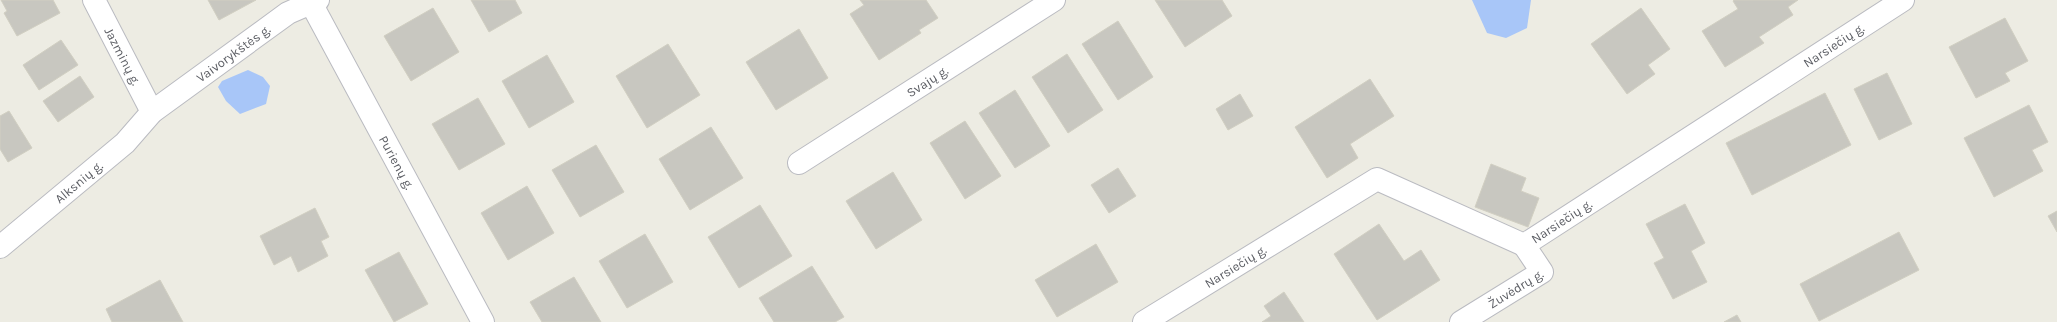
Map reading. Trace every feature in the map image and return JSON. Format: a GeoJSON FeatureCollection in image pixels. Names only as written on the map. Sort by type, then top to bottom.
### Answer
{"type":"FeatureCollection","features":[{"type":"Feature","properties":{"kind":"street","name":"Jazminų g."},"geometry":{"type":"LineString","coordinates":[[94,0],[152,112]]}},
{"type":"Feature","properties":{"kind":"street","name":"Svajų g."},"geometry":{"type":"LineString","coordinates":[[799,162],[1054,0]]}},
{"type":"Feature","properties":{"kind":"street","name":"Narsiečių g."},"geometry":{"type":"LineString","coordinates":[[1144,322],[1377,178],[1524,245],[1903,0]]}},
{"type":"Feature","properties":{"kind":"street","name":"Vaivorykštės g."},"geometry":{"type":"LineString","coordinates":[[152,112],[288,13],[314,2]]}},
{"type":"Feature","properties":{"kind":"street","name":"Purienų g."},"geometry":{"type":"LineString","coordinates":[[314,2],[484,322]]}},
{"type":"Feature","properties":{"kind":"street","name":"Alksnių g."},"geometry":{"type":"LineString","coordinates":[[0,247],[125,143],[152,112]]}},
{"type":"Feature","properties":{"kind":"street","name":"Žuvėdrų g."},"geometry":{"type":"LineString","coordinates":[[1461,322],[1542,272],[1524,245]]}},
{"type":"Feature","properties":{"kind":"water"},"geometry":{"type":"Polygon","coordinates":[[[1472,0],[1531,0],[1527,28],[1506,38],[1487,33],[1472,0]]]}},
{"type":"Feature","properties":{"kind":"water"},"geometry":{"type":"Polygon","coordinates":[[[248,70],[263,77],[270,86],[266,104],[240,114],[226,101],[218,87],[222,81],[248,70]]]}},
{"type":"Feature","properties":{"kind":"building"},"geometry":{"type":"Polygon","coordinates":[[[1,0],[53,0],[60,13],[17,36],[4,13],[7,11],[1,0]]]}},
{"type":"Feature","properties":{"kind":"building"},"geometry":{"type":"Polygon","coordinates":[[[208,0],[256,0],[219,20],[208,0]]]}},
{"type":"Feature","properties":{"kind":"building"},"geometry":{"type":"Polygon","coordinates":[[[471,0],[515,0],[522,13],[489,32],[471,0]]]}},
{"type":"Feature","properties":{"kind":"building"},"geometry":{"type":"Polygon","coordinates":[[[860,0],[926,0],[938,18],[919,30],[921,33],[879,60],[850,14],[864,5],[860,0]]]}},
{"type":"Feature","properties":{"kind":"building"},"geometry":{"type":"Polygon","coordinates":[[[1155,0],[1222,0],[1232,16],[1185,47],[1155,0]]]}},
{"type":"Feature","properties":{"kind":"building"},"geometry":{"type":"Polygon","coordinates":[[[1798,0],[1788,7],[1793,15],[1759,37],[1764,43],[1725,67],[1702,31],[1738,9],[1733,1],[1798,0]]]}},
{"type":"Feature","properties":{"kind":"building"},"geometry":{"type":"Polygon","coordinates":[[[433,8],[459,52],[411,81],[384,36],[433,8]]]}},
{"type":"Feature","properties":{"kind":"building"},"geometry":{"type":"Polygon","coordinates":[[[1641,8],[1670,49],[1648,65],[1655,74],[1627,94],[1591,44],[1641,8]]]}},
{"type":"Feature","properties":{"kind":"building"},"geometry":{"type":"Polygon","coordinates":[[[2005,18],[2028,61],[2005,73],[2010,81],[1976,98],[1949,47],[2005,18]]]}},
{"type":"Feature","properties":{"kind":"building"},"geometry":{"type":"Polygon","coordinates":[[[1118,21],[1153,77],[1118,100],[1082,44],[1118,21]]]}},
{"type":"Feature","properties":{"kind":"building"},"geometry":{"type":"Polygon","coordinates":[[[799,29],[828,78],[776,110],[746,62],[799,29]]]}},
{"type":"Feature","properties":{"kind":"building"},"geometry":{"type":"Polygon","coordinates":[[[61,40],[78,65],[39,90],[23,65],[61,40]]]}},
{"type":"Feature","properties":{"kind":"building"},"geometry":{"type":"Polygon","coordinates":[[[668,44],[700,95],[647,128],[616,76],[668,44]]]}},
{"type":"Feature","properties":{"kind":"building"},"geometry":{"type":"Polygon","coordinates":[[[1067,54],[1103,110],[1068,133],[1032,77],[1067,54]]]}},
{"type":"Feature","properties":{"kind":"building"},"geometry":{"type":"Polygon","coordinates":[[[547,55],[574,102],[529,128],[502,81],[547,55]]]}},
{"type":"Feature","properties":{"kind":"building"},"geometry":{"type":"Polygon","coordinates":[[[1887,73],[1912,124],[1879,140],[1854,89],[1887,73]]]}},
{"type":"Feature","properties":{"kind":"building"},"geometry":{"type":"Polygon","coordinates":[[[80,76],[94,97],[58,122],[43,101],[80,76]]]}},
{"type":"Feature","properties":{"kind":"building"},"geometry":{"type":"Polygon","coordinates":[[[1370,79],[1394,116],[1350,144],[1358,158],[1327,178],[1295,127],[1370,79]]]}},
{"type":"Feature","properties":{"kind":"building"},"geometry":{"type":"Polygon","coordinates":[[[1015,90],[1050,146],[1015,168],[979,113],[1015,90]]]}},
{"type":"Feature","properties":{"kind":"building"},"geometry":{"type":"Polygon","coordinates":[[[1825,93],[1851,145],[1752,195],[1726,143],[1825,93]]]}},
{"type":"Feature","properties":{"kind":"building"},"geometry":{"type":"Polygon","coordinates":[[[1240,94],[1253,116],[1228,130],[1216,109],[1240,94]]]}},
{"type":"Feature","properties":{"kind":"building"},"geometry":{"type":"Polygon","coordinates":[[[478,98],[505,144],[459,170],[432,124],[478,98]]]}},
{"type":"Feature","properties":{"kind":"building"},"geometry":{"type":"Polygon","coordinates":[[[2029,105],[2048,142],[2032,150],[2043,171],[1994,197],[1964,138],[2029,105]]]}},
{"type":"Feature","properties":{"kind":"building"},"geometry":{"type":"Polygon","coordinates":[[[9,111],[32,148],[8,162],[0,149],[0,116],[9,111]]]}},
{"type":"Feature","properties":{"kind":"building"},"geometry":{"type":"Polygon","coordinates":[[[965,121],[1001,176],[965,199],[930,143],[965,121]]]}},
{"type":"Feature","properties":{"kind":"building"},"geometry":{"type":"Polygon","coordinates":[[[711,127],[743,178],[690,210],[659,159],[711,127]]]}},
{"type":"Feature","properties":{"kind":"building"},"geometry":{"type":"Polygon","coordinates":[[[596,145],[624,192],[580,217],[552,170],[596,145]]]}},
{"type":"Feature","properties":{"kind":"building"},"geometry":{"type":"Polygon","coordinates":[[[1491,164],[1526,178],[1521,191],[1539,198],[1528,227],[1475,207],[1491,164]]]}},
{"type":"Feature","properties":{"kind":"building"},"geometry":{"type":"Polygon","coordinates":[[[1118,168],[1136,196],[1109,213],[1091,185],[1118,168]]]}},
{"type":"Feature","properties":{"kind":"building"},"geometry":{"type":"Polygon","coordinates":[[[893,172],[922,220],[876,249],[846,201],[893,172]]]}},
{"type":"Feature","properties":{"kind":"building"},"geometry":{"type":"Polygon","coordinates":[[[527,186],[554,233],[508,260],[481,213],[527,186]]]}},
{"type":"Feature","properties":{"kind":"building"},"geometry":{"type":"Polygon","coordinates":[[[1685,204],[1705,243],[1691,251],[1707,282],[1673,299],[1654,263],[1664,258],[1646,224],[1685,204]]]}},
{"type":"Feature","properties":{"kind":"building"},"geometry":{"type":"Polygon","coordinates":[[[760,205],[792,256],[739,288],[708,237],[760,205]]]}},
{"type":"Feature","properties":{"kind":"building"},"geometry":{"type":"Polygon","coordinates":[[[315,208],[329,237],[321,241],[328,256],[298,272],[291,256],[274,265],[260,236],[315,208]]]}},
{"type":"Feature","properties":{"kind":"building"},"geometry":{"type":"Polygon","coordinates":[[[2057,211],[2057,232],[2048,216],[2057,211]]]}},
{"type":"Feature","properties":{"kind":"building"},"geometry":{"type":"Polygon","coordinates":[[[1379,224],[1404,261],[1421,250],[1440,280],[1377,320],[1334,254],[1379,224]]]}},
{"type":"Feature","properties":{"kind":"building"},"geometry":{"type":"Polygon","coordinates":[[[1899,232],[1919,270],[1819,321],[1800,284],[1899,232]]]}},
{"type":"Feature","properties":{"kind":"building"},"geometry":{"type":"Polygon","coordinates":[[[645,234],[673,282],[627,308],[599,261],[645,234]]]}},
{"type":"Feature","properties":{"kind":"building"},"geometry":{"type":"Polygon","coordinates":[[[1096,244],[1118,282],[1057,317],[1035,280],[1096,244]]]}},
{"type":"Feature","properties":{"kind":"building"},"geometry":{"type":"Polygon","coordinates":[[[399,252],[428,304],[394,322],[365,270],[399,252]]]}},
{"type":"Feature","properties":{"kind":"building"},"geometry":{"type":"Polygon","coordinates":[[[812,266],[844,317],[835,322],[774,322],[759,298],[812,266]]]}},
{"type":"Feature","properties":{"kind":"building"},"geometry":{"type":"Polygon","coordinates":[[[574,277],[601,322],[542,322],[530,302],[574,277]]]}},
{"type":"Feature","properties":{"kind":"building"},"geometry":{"type":"Polygon","coordinates":[[[160,280],[183,322],[112,322],[106,309],[160,280]]]}},
{"type":"Feature","properties":{"kind":"building"},"geometry":{"type":"Polygon","coordinates":[[[1284,292],[1304,322],[1262,322],[1271,316],[1264,306],[1284,292]]]}},
{"type":"Feature","properties":{"kind":"building"},"geometry":{"type":"Polygon","coordinates":[[[1737,315],[1741,322],[1724,322],[1737,315]]]}}]}
